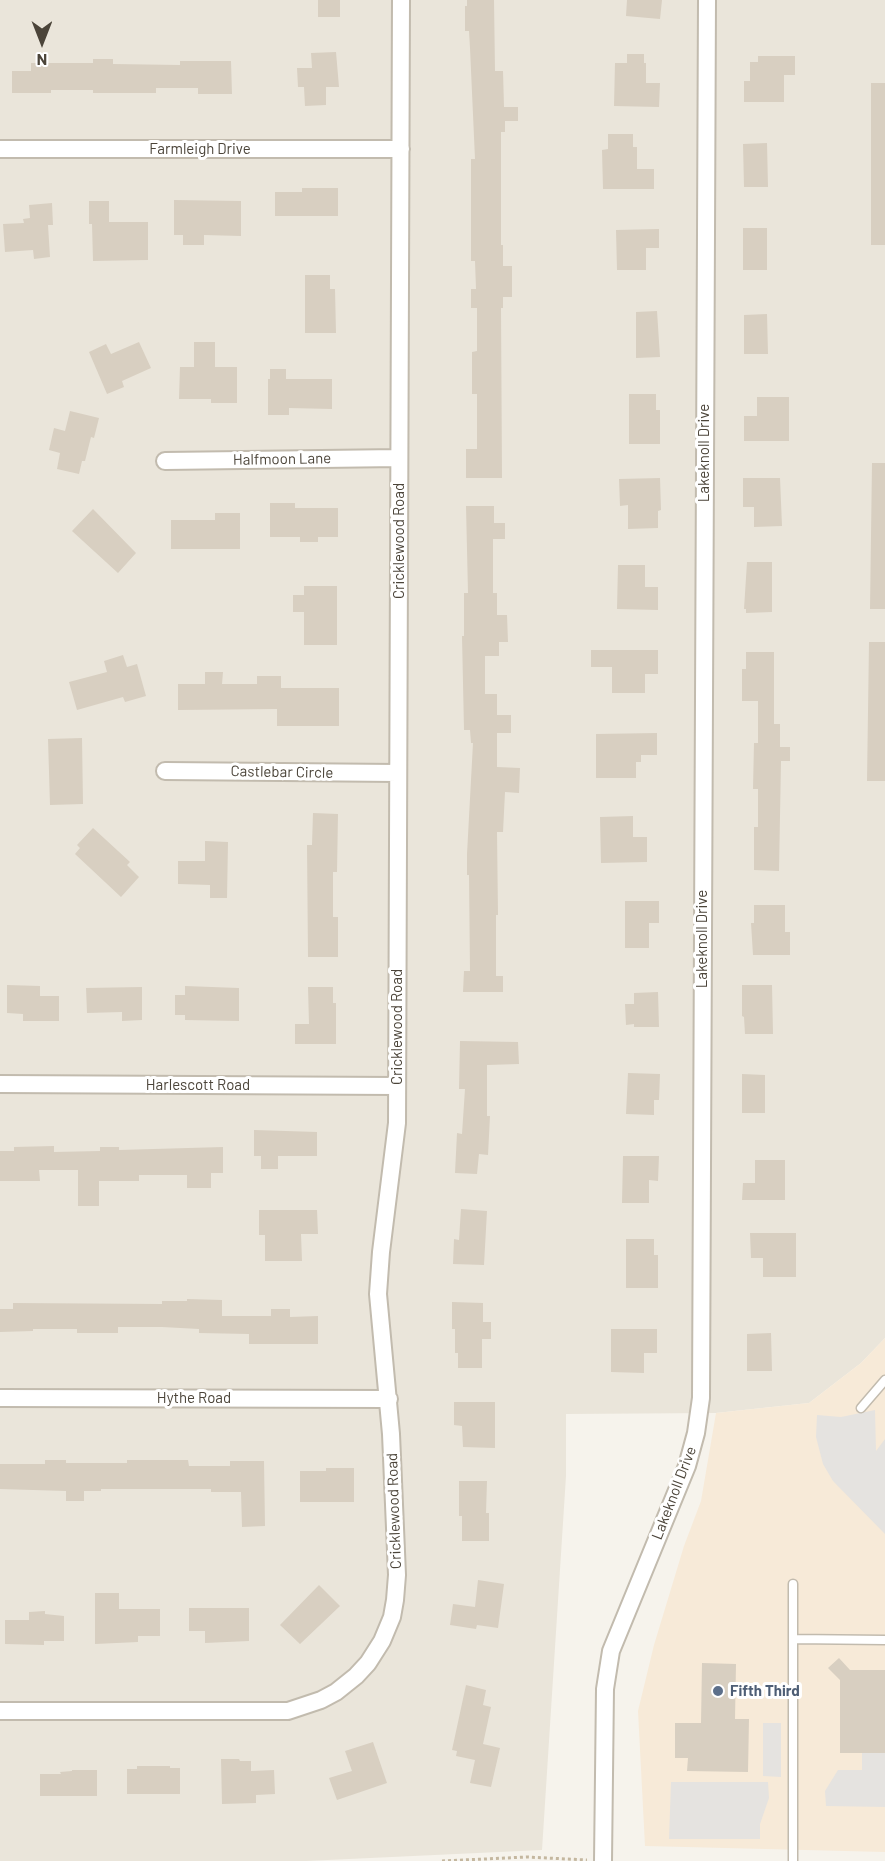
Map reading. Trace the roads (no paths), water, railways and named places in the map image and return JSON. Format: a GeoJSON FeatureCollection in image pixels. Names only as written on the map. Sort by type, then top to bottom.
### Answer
{"type":"FeatureCollection","features":[{"type":"Feature","properties":{"kind":"street","name":"Cricklewood Road"},"geometry":{"type":"LineString","coordinates":[[0,1711],[280,1712],[321,1700],[343,1687],[373,1656],[386,1633],[395,1600],[397,1575],[388,1399],[378,1294],[397,1124],[401,0]]}},
{"type":"Feature","properties":{"kind":"street","name":"Lakeknoll Drive"},"geometry":{"type":"LineString","coordinates":[[603,1861],[604,1689],[611,1651],[687,1466],[696,1433],[701,1398],[707,0]]}},
{"type":"Feature","properties":{"kind":"street","name":"Farmleigh Drive"},"geometry":{"type":"LineString","coordinates":[[0,149],[401,149]]}},
{"type":"Feature","properties":{"kind":"street","name":"Halfmoon Lane"},"geometry":{"type":"LineString","coordinates":[[165,461],[399,458]]}},
{"type":"Feature","properties":{"kind":"street","name":"Castlebar Circle"},"geometry":{"type":"LineString","coordinates":[[165,771],[398,773]]}},
{"type":"Feature","properties":{"kind":"street","name":"Harlescott Road"},"geometry":{"type":"LineString","coordinates":[[0,1084],[397,1086]]}},
{"type":"Feature","properties":{"kind":"street","name":"Hythe Road"},"geometry":{"type":"LineString","coordinates":[[0,1398],[388,1399]]}},
{"type":"Feature","properties":{"kind":"lane"},"geometry":{"type":"LineString","coordinates":[[861,1408],[885,1380]]}},
{"type":"Feature","properties":{"kind":"lane"},"geometry":{"type":"LineString","coordinates":[[793,1584],[793,1861]]}},
{"type":"Feature","properties":{"kind":"lane"},"geometry":{"type":"LineString","coordinates":[[793,1639],[885,1640]]}},
{"type":"Feature","properties":{"kind":"place","name":"Fifth Third"},"geometry":{"type":"Point","coordinates":[718,1691]}}]}
